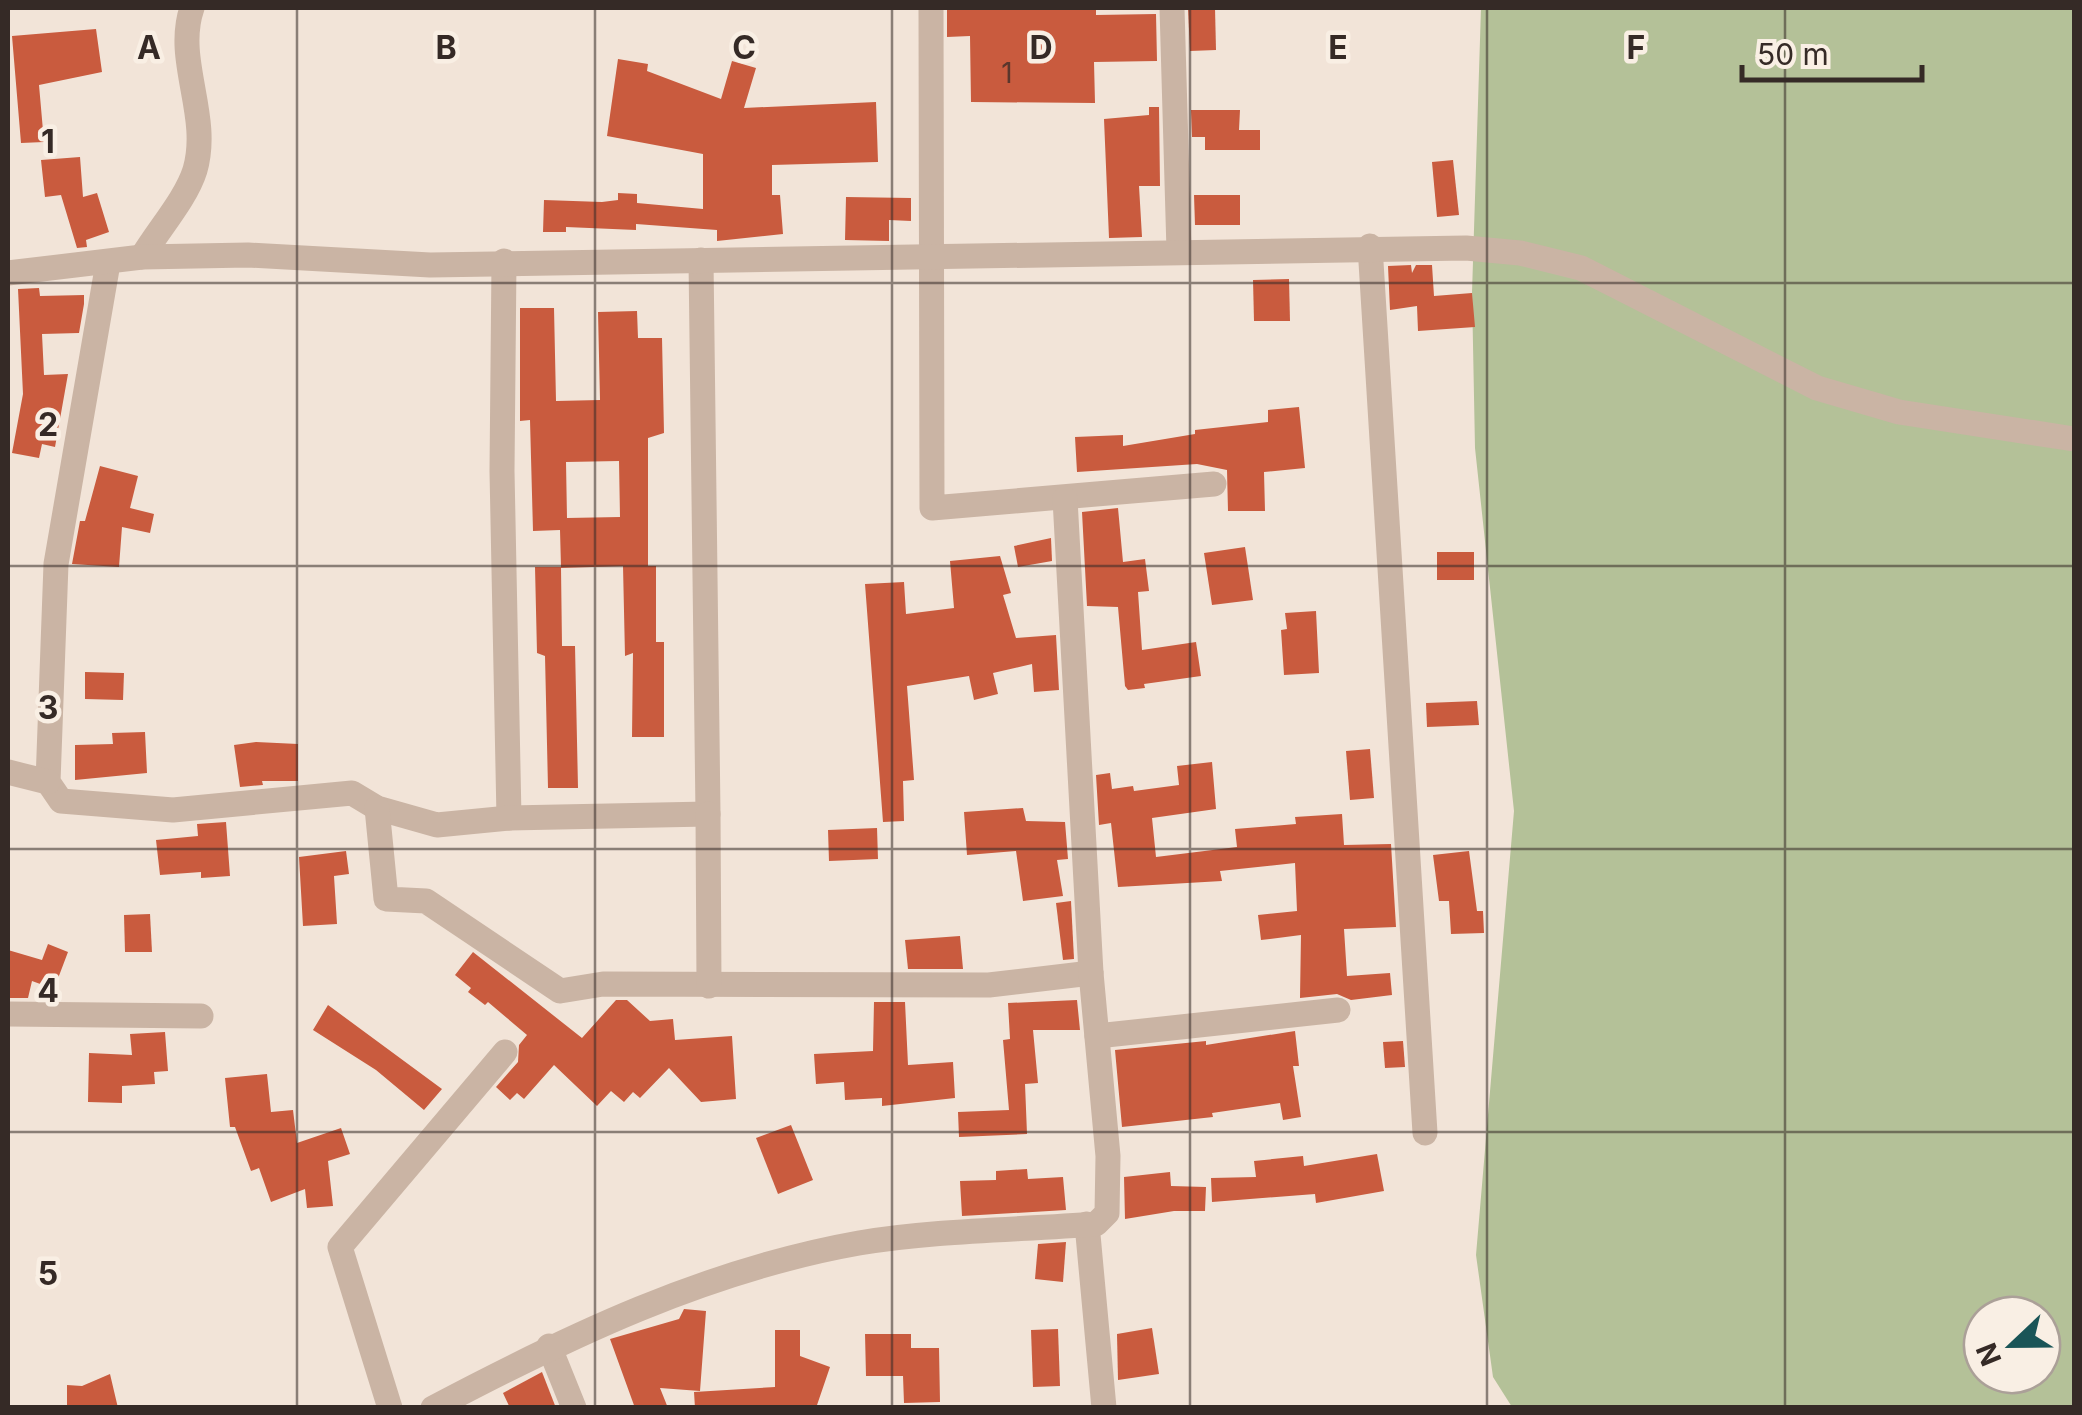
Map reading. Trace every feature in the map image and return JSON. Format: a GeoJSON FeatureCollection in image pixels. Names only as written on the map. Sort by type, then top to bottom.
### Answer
{"type":"FeatureCollection","features":[{"type":"Feature","properties":{"kind":"street"},"geometry":{"type":"LineString","coordinates":[[142,256],[194,171],[200,128],[184,29],[192,8]]}},
{"type":"Feature","properties":{"kind":"street"},"geometry":{"type":"LineString","coordinates":[[931,8],[932,508],[1214,484]]}},
{"type":"Feature","properties":{"kind":"street"},"geometry":{"type":"LineString","coordinates":[[1172,8],[1178,251]]}},
{"type":"Feature","properties":{"kind":"street"},"geometry":{"type":"LineString","coordinates":[[1370,246],[1425,1132]]}},
{"type":"Feature","properties":{"kind":"street"},"geometry":{"type":"LineString","coordinates":[[8,273],[142,256],[248,255],[430,264],[1370,246],[1520,253],[1581,268],[1818,388],[1899,412],[2074,439]]}},
{"type":"Feature","properties":{"kind":"street"},"geometry":{"type":"LineString","coordinates":[[701,260],[709,986]]}},
{"type":"Feature","properties":{"kind":"street"},"geometry":{"type":"LineString","coordinates":[[504,261],[502,470],[508,818]]}},
{"type":"Feature","properties":{"kind":"street"},"geometry":{"type":"LineString","coordinates":[[108,262],[56,564],[48,782],[62,801],[173,810],[352,793],[377,808],[437,825],[508,818],[708,814]]}},
{"type":"Feature","properties":{"kind":"street"},"geometry":{"type":"LineString","coordinates":[[433,1408],[549,1346],[690,1287],[860,1243],[1096,1224],[1108,1213],[1108,1156],[1091,973],[1065,499]]}},
{"type":"Feature","properties":{"kind":"street"},"geometry":{"type":"LineString","coordinates":[[8,772],[48,782]]}},
{"type":"Feature","properties":{"kind":"street"},"geometry":{"type":"LineString","coordinates":[[377,808],[386,899],[426,901],[560,991],[602,984],[989,985],[1091,973]]}},
{"type":"Feature","properties":{"kind":"street"},"geometry":{"type":"LineString","coordinates":[[1097,1036],[1338,1010]]}},
{"type":"Feature","properties":{"kind":"street"},"geometry":{"type":"LineString","coordinates":[[8,1014],[202,1016]]}},
{"type":"Feature","properties":{"kind":"street"},"geometry":{"type":"LineString","coordinates":[[390,1408],[340,1247],[504,1052]]}},
{"type":"Feature","properties":{"kind":"street"},"geometry":{"type":"LineString","coordinates":[[1087,1224],[1104,1408]]}},
{"type":"Feature","properties":{"kind":"street"},"geometry":{"type":"LineString","coordinates":[[549,1346],[574,1408]]}},
{"type":"Feature","properties":{"kind":"green space"},"geometry":{"type":"Polygon","coordinates":[[[1481,8],[2074,8],[2074,1407],[1512,1407],[1493,1377],[1476,1255],[1514,811],[1475,448],[1472,293],[1481,8]]]}},
{"type":"Feature","properties":{"kind":"building"},"geometry":{"type":"Polygon","coordinates":[[[947,8],[1096,8],[1096,15],[1156,14],[1157,61],[1094,62],[1095,103],[971,102],[970,36],[947,37],[947,8]]]}},
{"type":"Feature","properties":{"kind":"building"},"geometry":{"type":"Polygon","coordinates":[[[1188,8],[1215,8],[1216,50],[1190,51],[1188,8]]]}},
{"type":"Feature","properties":{"kind":"building"},"geometry":{"type":"Polygon","coordinates":[[[96,29],[102,72],[39,85],[44,142],[21,143],[12,36],[96,29]]]}},
{"type":"Feature","properties":{"kind":"building"},"geometry":{"type":"Polygon","coordinates":[[[618,59],[648,64],[647,71],[721,99],[732,61],[756,68],[744,108],[876,102],[878,162],[772,165],[772,195],[780,195],[783,234],[717,241],[717,230],[636,224],[636,230],[566,227],[566,232],[543,232],[544,200],[602,202],[618,200],[618,193],[637,194],[637,203],[703,209],[703,154],[607,136],[618,59]]]}},
{"type":"Feature","properties":{"kind":"building"},"geometry":{"type":"Polygon","coordinates":[[[1149,107],[1159,107],[1160,186],[1139,186],[1142,237],[1109,238],[1104,119],[1149,115],[1149,107]]]}},
{"type":"Feature","properties":{"kind":"building"},"geometry":{"type":"Polygon","coordinates":[[[1191,110],[1240,110],[1239,130],[1260,130],[1260,150],[1205,150],[1205,137],[1192,137],[1191,110]]]}},
{"type":"Feature","properties":{"kind":"building"},"geometry":{"type":"Polygon","coordinates":[[[80,157],[83,197],[97,193],[109,232],[86,240],[87,247],[77,248],[61,195],[45,197],[41,160],[80,157]]]}},
{"type":"Feature","properties":{"kind":"building"},"geometry":{"type":"Polygon","coordinates":[[[1453,160],[1459,215],[1437,217],[1432,162],[1453,160]]]}},
{"type":"Feature","properties":{"kind":"building"},"geometry":{"type":"Polygon","coordinates":[[[1194,195],[1240,195],[1240,225],[1195,225],[1194,195]]]}},
{"type":"Feature","properties":{"kind":"building"},"geometry":{"type":"Polygon","coordinates":[[[846,197],[911,198],[911,221],[889,220],[889,241],[845,240],[846,197]]]}},
{"type":"Feature","properties":{"kind":"building"},"geometry":{"type":"Polygon","coordinates":[[[1411,265],[1412,273],[1416,265],[1432,265],[1434,296],[1472,293],[1475,327],[1418,331],[1417,306],[1390,310],[1388,266],[1411,265]]]}},
{"type":"Feature","properties":{"kind":"building"},"geometry":{"type":"Polygon","coordinates":[[[1289,279],[1290,321],[1254,321],[1253,280],[1289,279]]]}},
{"type":"Feature","properties":{"kind":"building"},"geometry":{"type":"Polygon","coordinates":[[[39,288],[40,296],[84,295],[84,304],[79,333],[42,334],[44,375],[68,374],[55,447],[42,444],[39,458],[12,453],[23,394],[18,289],[39,288]]]}},
{"type":"Feature","properties":{"kind":"building"},"geometry":{"type":"Polygon","coordinates":[[[520,308],[554,308],[556,401],[600,400],[598,312],[637,311],[638,338],[662,338],[664,433],[648,438],[648,566],[656,566],[656,642],[664,642],[664,737],[632,737],[633,653],[625,656],[623,566],[561,568],[562,646],[575,646],[578,788],[548,788],[545,656],[537,653],[535,567],[561,567],[560,530],[533,531],[530,420],[520,421],[520,308]],[[619,461],[566,462],[567,518],[620,517],[619,461]]]}},
{"type":"Feature","properties":{"kind":"building"},"geometry":{"type":"Polygon","coordinates":[[[1299,407],[1305,468],[1264,472],[1265,511],[1228,511],[1227,470],[1197,464],[1077,472],[1075,437],[1123,435],[1123,446],[1195,434],[1195,430],[1268,422],[1268,410],[1299,407]]]}},
{"type":"Feature","properties":{"kind":"building"},"geometry":{"type":"Polygon","coordinates":[[[100,466],[138,476],[130,508],[154,514],[150,533],[122,527],[119,567],[72,564],[80,521],[85,521],[100,466]]]}},
{"type":"Feature","properties":{"kind":"building"},"geometry":{"type":"Polygon","coordinates":[[[1118,508],[1123,562],[1145,559],[1149,591],[1138,592],[1142,650],[1196,642],[1201,676],[1144,684],[1145,688],[1128,690],[1125,686],[1118,607],[1087,606],[1082,512],[1118,508]]]}},
{"type":"Feature","properties":{"kind":"building"},"geometry":{"type":"Polygon","coordinates":[[[1051,538],[1052,561],[1018,567],[1014,546],[1051,538]]]}},
{"type":"Feature","properties":{"kind":"building"},"geometry":{"type":"Polygon","coordinates":[[[1245,547],[1253,600],[1212,605],[1204,553],[1245,547]]]}},
{"type":"Feature","properties":{"kind":"building"},"geometry":{"type":"Polygon","coordinates":[[[1437,552],[1474,552],[1474,580],[1437,580],[1437,552]]]}},
{"type":"Feature","properties":{"kind":"building"},"geometry":{"type":"Polygon","coordinates":[[[1000,556],[1011,593],[1003,595],[1016,638],[1056,635],[1059,690],[1034,692],[1032,664],[993,673],[998,694],[974,700],[969,676],[907,686],[914,780],[903,781],[904,821],[883,822],[865,584],[904,582],[906,614],[954,608],[950,561],[1000,556]]]}},
{"type":"Feature","properties":{"kind":"building"},"geometry":{"type":"Polygon","coordinates":[[[1316,611],[1319,673],[1284,675],[1281,630],[1287,629],[1285,613],[1316,611]]]}},
{"type":"Feature","properties":{"kind":"building"},"geometry":{"type":"Polygon","coordinates":[[[85,672],[124,673],[123,700],[85,699],[85,672]]]}},
{"type":"Feature","properties":{"kind":"building"},"geometry":{"type":"Polygon","coordinates":[[[1477,701],[1479,725],[1427,727],[1426,703],[1477,701]]]}},
{"type":"Feature","properties":{"kind":"building"},"geometry":{"type":"Polygon","coordinates":[[[145,732],[147,773],[75,780],[75,745],[113,744],[112,733],[145,732]]]}},
{"type":"Feature","properties":{"kind":"building"},"geometry":{"type":"Polygon","coordinates":[[[298,744],[298,781],[262,781],[263,785],[240,787],[234,745],[298,744]]]}},
{"type":"Feature","properties":{"kind":"building"},"geometry":{"type":"Polygon","coordinates":[[[1370,749],[1374,798],[1350,800],[1346,751],[1370,749]]]}},
{"type":"Feature","properties":{"kind":"building"},"geometry":{"type":"Polygon","coordinates":[[[1212,762],[1216,809],[1152,818],[1156,857],[1237,847],[1235,829],[1296,824],[1295,817],[1342,814],[1344,845],[1391,844],[1396,927],[1344,929],[1347,976],[1390,973],[1392,995],[1351,1000],[1337,994],[1300,998],[1301,935],[1261,940],[1258,915],[1297,911],[1295,863],[1220,871],[1222,881],[1118,887],[1111,823],[1099,825],[1096,775],[1110,773],[1112,789],[1133,786],[1134,791],[1179,785],[1177,766],[1212,762]]]}},
{"type":"Feature","properties":{"kind":"building"},"geometry":{"type":"Polygon","coordinates":[[[1023,808],[1026,821],[1065,822],[1068,859],[1057,860],[1063,896],[1023,901],[1016,851],[967,855],[964,812],[1023,808]]]}},
{"type":"Feature","properties":{"kind":"building"},"geometry":{"type":"Polygon","coordinates":[[[226,822],[230,876],[201,878],[201,872],[160,875],[156,840],[198,836],[197,824],[226,822]]]}},
{"type":"Feature","properties":{"kind":"building"},"geometry":{"type":"Polygon","coordinates":[[[877,828],[878,859],[829,861],[828,830],[877,828]]]}},
{"type":"Feature","properties":{"kind":"building"},"geometry":{"type":"Polygon","coordinates":[[[346,851],[349,874],[334,876],[337,924],[303,926],[299,857],[346,851]]]}},
{"type":"Feature","properties":{"kind":"building"},"geometry":{"type":"Polygon","coordinates":[[[1469,851],[1484,933],[1451,934],[1449,901],[1439,901],[1433,855],[1469,851]]]}},
{"type":"Feature","properties":{"kind":"building"},"geometry":{"type":"Polygon","coordinates":[[[1071,901],[1074,959],[1063,960],[1056,903],[1071,901]]]}},
{"type":"Feature","properties":{"kind":"building"},"geometry":{"type":"Polygon","coordinates":[[[150,914],[152,952],[125,952],[124,915],[150,914]]]}},
{"type":"Feature","properties":{"kind":"building"},"geometry":{"type":"Polygon","coordinates":[[[960,936],[963,969],[908,969],[905,940],[960,936]]]}},
{"type":"Feature","properties":{"kind":"building"},"geometry":{"type":"Polygon","coordinates":[[[48,944],[68,952],[54,989],[32,981],[28,998],[8,998],[8,950],[42,960],[48,944]]]}},
{"type":"Feature","properties":{"kind":"building"},"geometry":{"type":"Polygon","coordinates":[[[473,952],[582,1038],[616,1000],[627,1000],[650,1021],[673,1019],[675,1040],[732,1036],[736,1099],[701,1102],[669,1068],[640,1098],[633,1092],[624,1102],[611,1091],[597,1106],[554,1065],[524,1099],[517,1093],[510,1100],[496,1087],[518,1062],[519,1045],[527,1035],[488,1002],[485,1005],[468,992],[471,988],[455,975],[473,952]]]}},
{"type":"Feature","properties":{"kind":"building"},"geometry":{"type":"Polygon","coordinates":[[[1077,1000],[1080,1030],[1033,1030],[1038,1083],[1025,1084],[1027,1134],[959,1137],[958,1112],[1009,1110],[1003,1040],[1010,1039],[1008,1003],[1077,1000]]]}},
{"type":"Feature","properties":{"kind":"building"},"geometry":{"type":"Polygon","coordinates":[[[874,1002],[905,1002],[908,1065],[953,1062],[955,1098],[882,1106],[882,1098],[845,1100],[844,1082],[816,1084],[814,1054],[873,1051],[874,1002]]]}},
{"type":"Feature","properties":{"kind":"building"},"geometry":{"type":"Polygon","coordinates":[[[328,1005],[442,1089],[424,1110],[376,1070],[313,1030],[328,1005]]]}},
{"type":"Feature","properties":{"kind":"building"},"geometry":{"type":"Polygon","coordinates":[[[1295,1031],[1299,1066],[1293,1066],[1301,1117],[1283,1120],[1280,1103],[1212,1113],[1213,1117],[1122,1127],[1115,1050],[1206,1041],[1206,1045],[1295,1031]]]}},
{"type":"Feature","properties":{"kind":"building"},"geometry":{"type":"Polygon","coordinates":[[[165,1032],[168,1071],[154,1072],[155,1084],[122,1086],[122,1103],[88,1102],[89,1053],[132,1055],[130,1034],[165,1032]]]}},
{"type":"Feature","properties":{"kind":"building"},"geometry":{"type":"Polygon","coordinates":[[[1403,1041],[1405,1067],[1385,1068],[1383,1042],[1403,1041]]]}},
{"type":"Feature","properties":{"kind":"building"},"geometry":{"type":"Polygon","coordinates":[[[267,1074],[271,1112],[293,1110],[297,1143],[341,1128],[350,1154],[328,1161],[333,1206],[307,1208],[305,1189],[271,1202],[259,1168],[251,1171],[235,1127],[230,1127],[225,1078],[267,1074]]]}},
{"type":"Feature","properties":{"kind":"building"},"geometry":{"type":"Polygon","coordinates":[[[791,1125],[813,1180],[778,1194],[756,1138],[791,1125]]]}},
{"type":"Feature","properties":{"kind":"building"},"geometry":{"type":"Polygon","coordinates":[[[1377,1154],[1384,1191],[1316,1203],[1315,1194],[1212,1202],[1211,1178],[1256,1177],[1254,1161],[1303,1156],[1304,1166],[1377,1154]]]}},
{"type":"Feature","properties":{"kind":"building"},"geometry":{"type":"Polygon","coordinates":[[[1027,1169],[1028,1179],[1063,1177],[1066,1210],[962,1216],[960,1181],[996,1180],[996,1171],[1027,1169]]]}},
{"type":"Feature","properties":{"kind":"building"},"geometry":{"type":"Polygon","coordinates":[[[1170,1172],[1171,1186],[1206,1187],[1205,1211],[1174,1211],[1125,1219],[1124,1177],[1170,1172]]]}},
{"type":"Feature","properties":{"kind":"building"},"geometry":{"type":"Polygon","coordinates":[[[1066,1242],[1063,1282],[1035,1279],[1038,1244],[1066,1242]]]}},
{"type":"Feature","properties":{"kind":"building"},"geometry":{"type":"Polygon","coordinates":[[[684,1309],[706,1311],[700,1391],[660,1388],[668,1408],[635,1408],[610,1339],[679,1319],[684,1309]]]}},
{"type":"Feature","properties":{"kind":"building"},"geometry":{"type":"Polygon","coordinates":[[[1152,1328],[1159,1374],[1118,1380],[1117,1334],[1152,1328]]]}},
{"type":"Feature","properties":{"kind":"building"},"geometry":{"type":"Polygon","coordinates":[[[1058,1329],[1060,1386],[1033,1387],[1031,1330],[1058,1329]]]}},
{"type":"Feature","properties":{"kind":"building"},"geometry":{"type":"Polygon","coordinates":[[[775,1330],[800,1330],[800,1356],[830,1367],[816,1408],[695,1408],[694,1392],[775,1387],[775,1330]]]}},
{"type":"Feature","properties":{"kind":"building"},"geometry":{"type":"Polygon","coordinates":[[[865,1334],[911,1334],[911,1348],[939,1348],[940,1402],[904,1403],[903,1376],[866,1376],[865,1334]]]}},
{"type":"Feature","properties":{"kind":"building"},"geometry":{"type":"Polygon","coordinates":[[[542,1372],[556,1408],[510,1408],[503,1393],[542,1372]]]}},
{"type":"Feature","properties":{"kind":"building"},"geometry":{"type":"Polygon","coordinates":[[[110,1374],[118,1408],[67,1406],[67,1385],[82,1386],[110,1374]]]}}]}
